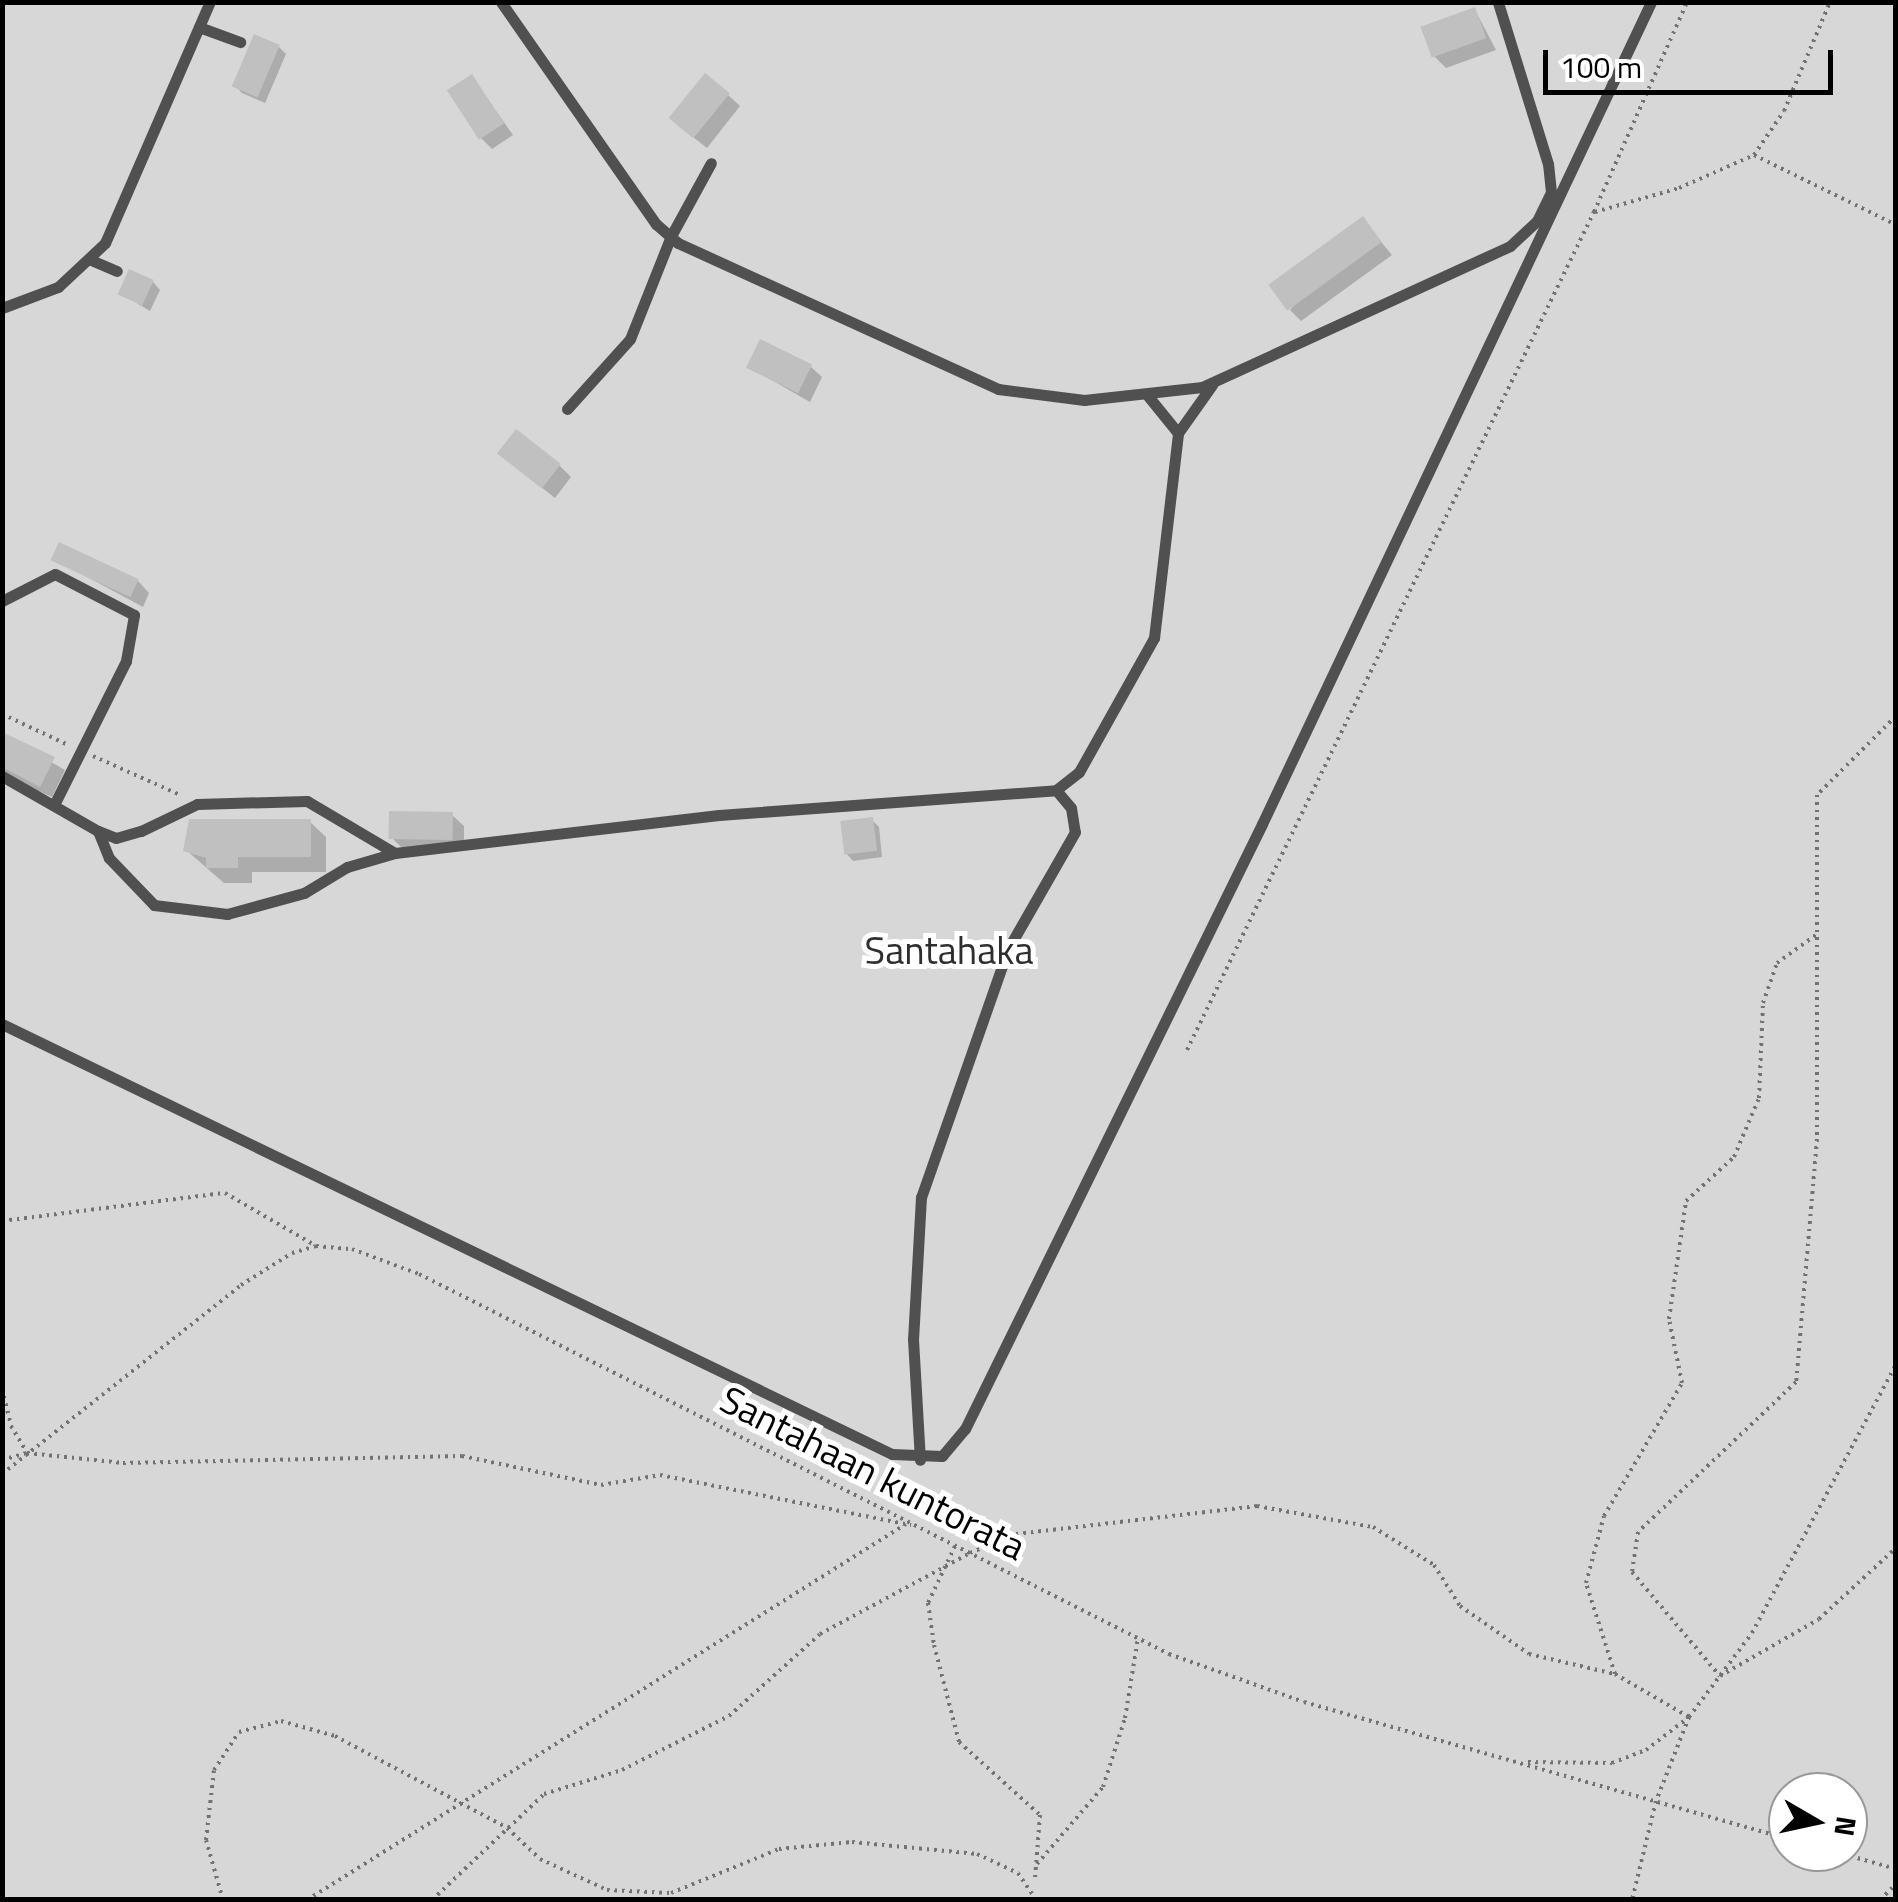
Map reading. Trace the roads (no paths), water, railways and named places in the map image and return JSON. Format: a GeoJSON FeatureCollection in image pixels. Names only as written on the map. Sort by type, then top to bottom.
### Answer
{"type":"FeatureCollection","features":[{"type":"Feature","properties":{"kind":"lane"},"geometry":{"type":"LineString","coordinates":[[2,308],[58,286],[91,260],[105,243],[210,2]]}},
{"type":"Feature","properties":{"kind":"lane"},"geometry":{"type":"LineString","coordinates":[[502,2],[671,236],[998,389],[1038,398],[1148,396],[1215,382],[1510,246],[1538,221],[1551,192],[1548,164],[1498,2]]}},
{"type":"Feature","properties":{"kind":"lane"},"geometry":{"type":"LineString","coordinates":[[2,1024],[892,1454],[920,1460],[942,1456],[965,1430],[1262,824],[1651,2]]}},
{"type":"Feature","properties":{"kind":"lane"},"geometry":{"type":"LineString","coordinates":[[199,27],[240,42]]}},
{"type":"Feature","properties":{"kind":"lane"},"geometry":{"type":"LineString","coordinates":[[567,409],[630,339],[671,236],[711,163]]}},
{"type":"Feature","properties":{"kind":"lane"},"geometry":{"type":"LineString","coordinates":[[91,260],[118,272]]}},
{"type":"Feature","properties":{"kind":"lane"},"geometry":{"type":"LineString","coordinates":[[98,831],[109,858],[154,905],[227,914],[304,893],[348,867],[395,854],[719,815],[1056,790],[1080,772],[1154,638],[1178,433],[1215,382]]}},
{"type":"Feature","properties":{"kind":"lane"},"geometry":{"type":"LineString","coordinates":[[1148,396],[1178,433]]}},
{"type":"Feature","properties":{"kind":"lane"},"geometry":{"type":"LineString","coordinates":[[2,600],[56,574],[134,616],[126,661],[55,803]]}},
{"type":"Feature","properties":{"kind":"lane"},"geometry":{"type":"LineString","coordinates":[[2,776],[116,838],[192,805],[307,801],[395,854]]}},
{"type":"Feature","properties":{"kind":"lane"},"geometry":{"type":"LineString","coordinates":[[920,1460],[913,1339],[921,1197],[1008,949],[1075,832],[1072,808],[1056,790]]}},
{"type":"Feature","properties":{"kind":"park label","name":"Santahaka"},"geometry":{"type":"Point","coordinates":[949,951]}}]}
